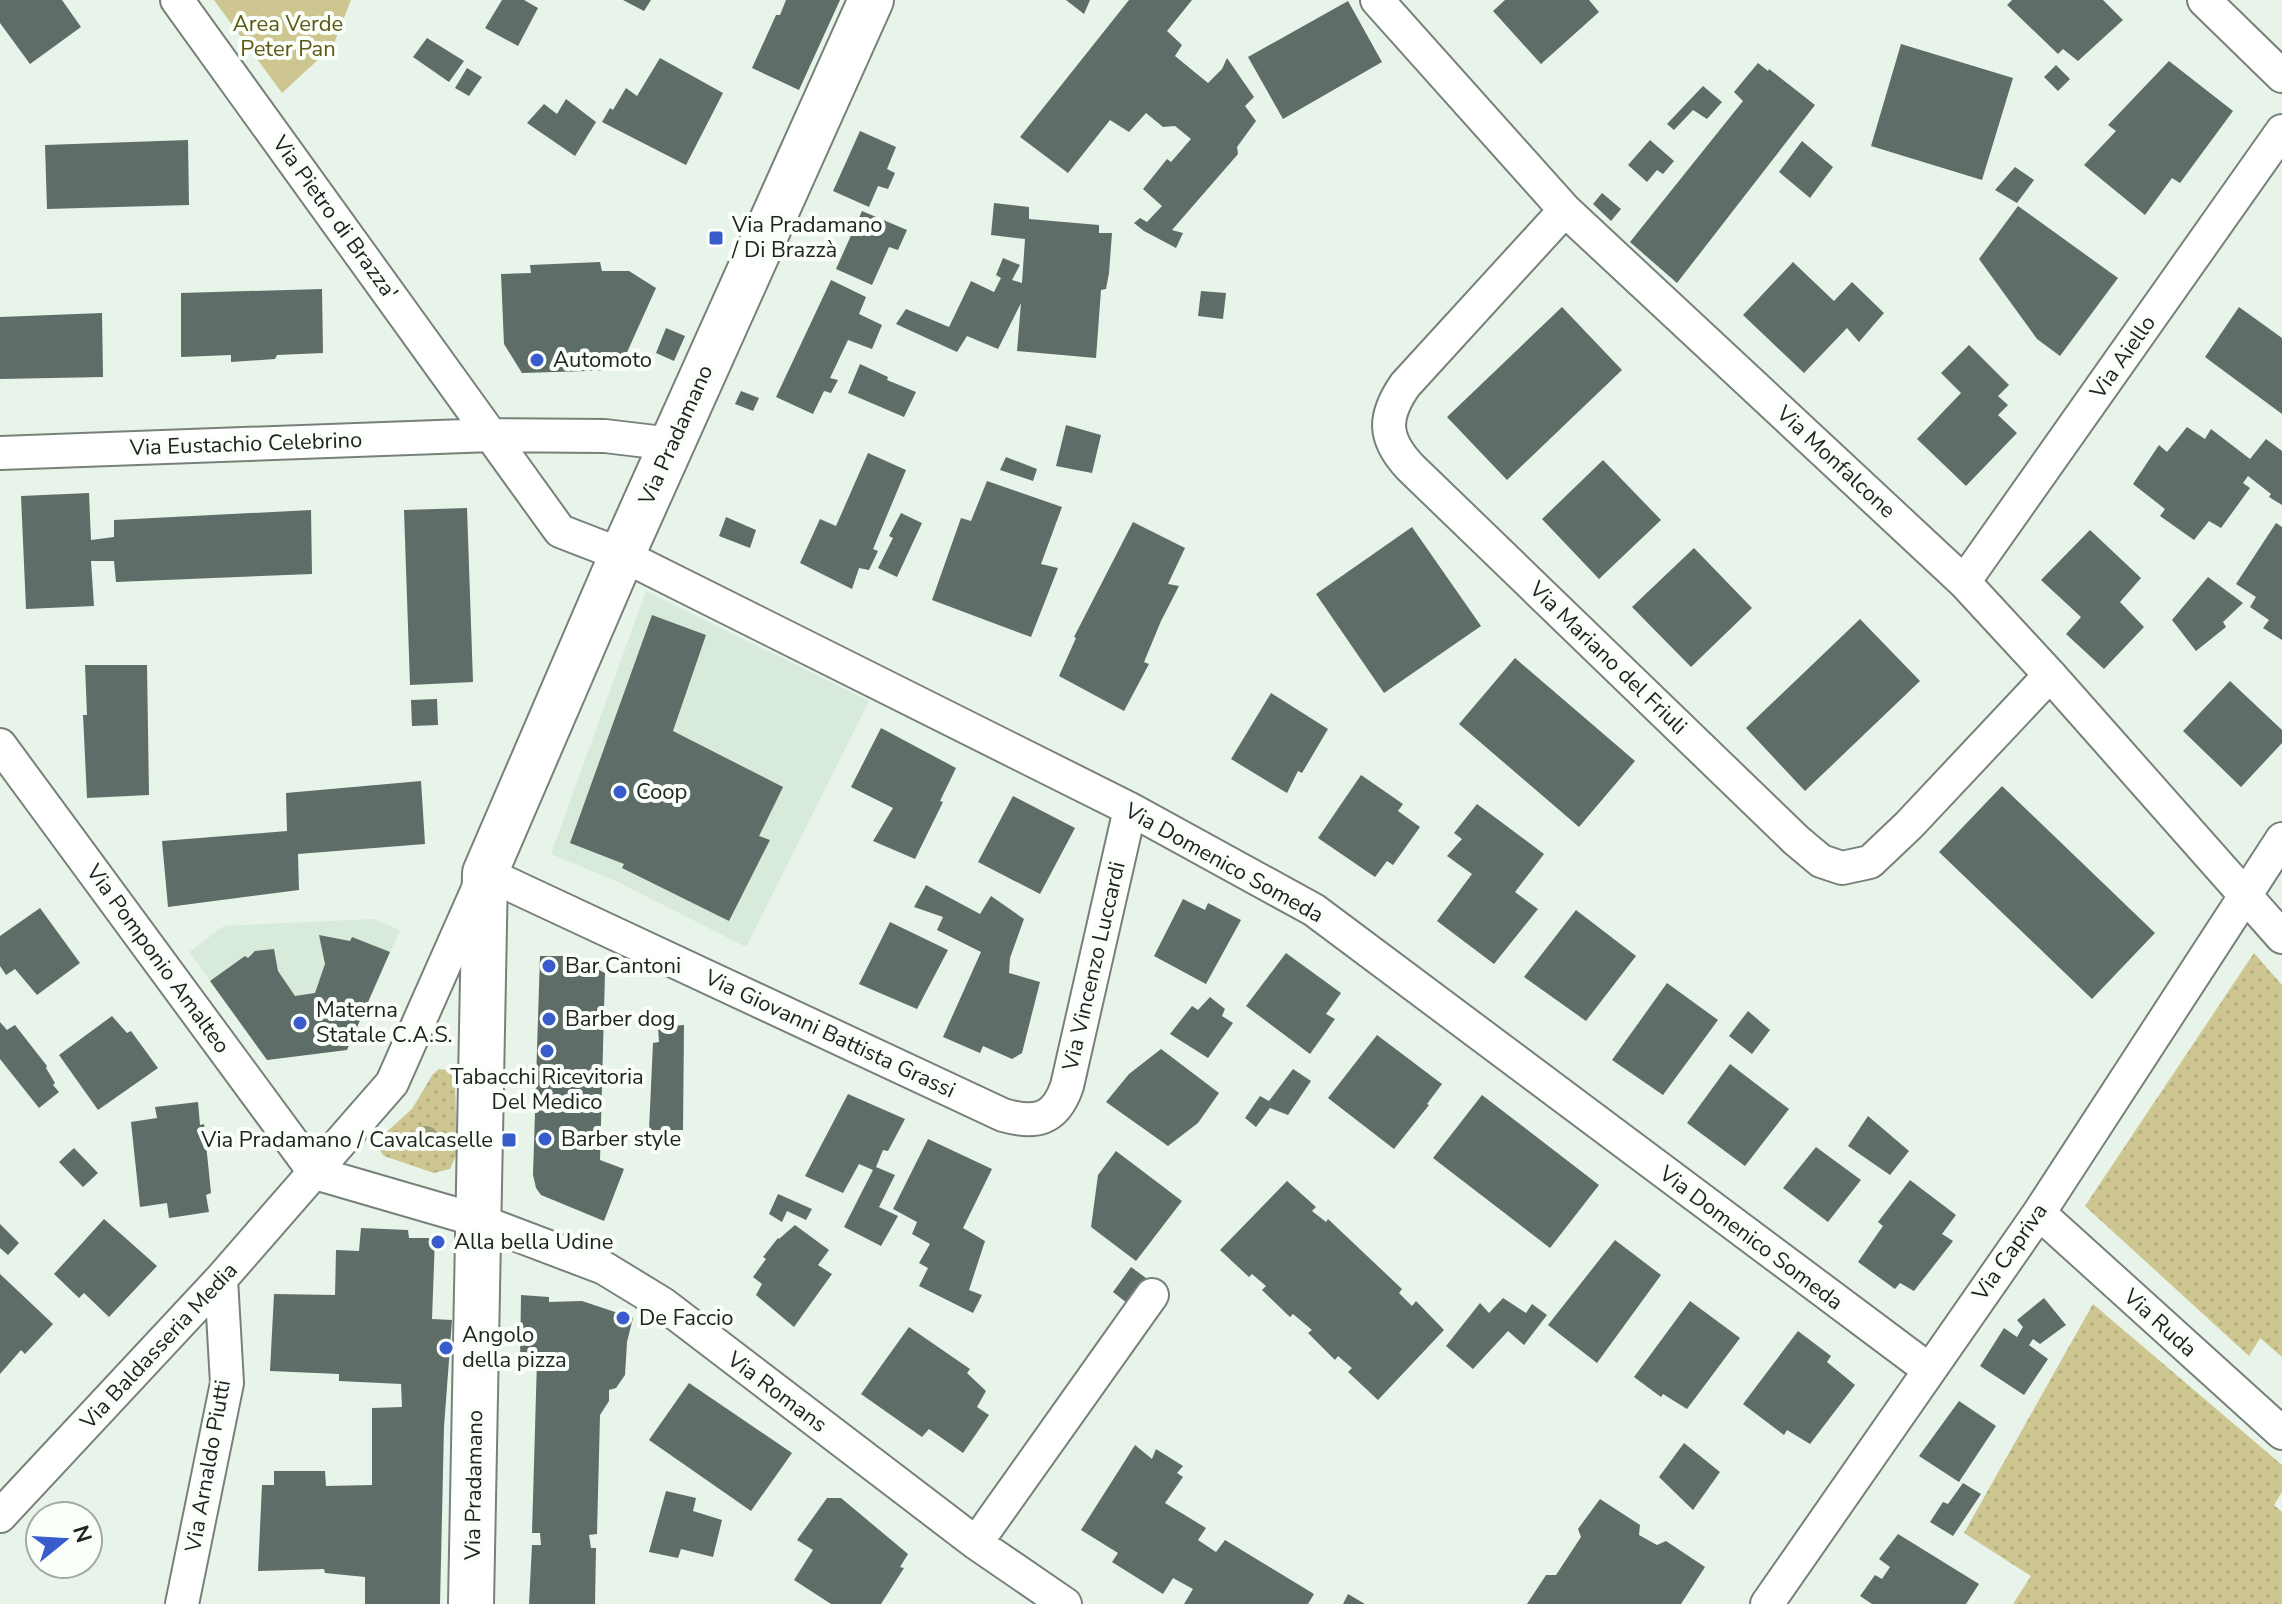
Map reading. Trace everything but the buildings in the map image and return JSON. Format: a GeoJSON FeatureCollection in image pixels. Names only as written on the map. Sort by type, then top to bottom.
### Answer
{"type":"FeatureCollection","features":[{"type":"Feature","properties":{"kind":"street","name":"Via Pietro di Brazza'"},"geometry":{"type":"LineString","coordinates":[[177,0],[560,531],[622,555]]}},
{"type":"Feature","properties":{"kind":"street","name":"Via Pradamano"},"geometry":{"type":"LineString","coordinates":[[471,1604],[485,873],[622,555],[871,0]]}},
{"type":"Feature","properties":{"kind":"street","name":"Via Monfalcone"},"geometry":{"type":"LineString","coordinates":[[1377,0],[1565,210],[1964,582],[2282,937]]}},
{"type":"Feature","properties":{"kind":"street"},"geometry":{"type":"LineString","coordinates":[[2204,0],[2282,76]]}},
{"type":"Feature","properties":{"kind":"street","name":"Via Aiello"},"geometry":{"type":"LineString","coordinates":[[1964,582],[2282,131]]}},
{"type":"Feature","properties":{"kind":"street","name":"Via Mariano del Friuli"},"geometry":{"type":"LineString","coordinates":[[1565,210],[1405,385],[1390,411],[1388,424],[1391,439],[1410,467],[1796,840],[1821,861],[1842,868],[1870,862],[1909,825],[2050,675]]}},
{"type":"Feature","properties":{"kind":"street"},"geometry":{"type":"LineString","coordinates":[[492,435],[605,436],[672,444]]}},
{"type":"Feature","properties":{"kind":"street","name":"Via Eustachio Celebrino"},"geometry":{"type":"LineString","coordinates":[[0,453],[492,435]]}},
{"type":"Feature","properties":{"kind":"street","name":"Via Domenico Someda"},"geometry":{"type":"LineString","coordinates":[[622,555],[1130,809],[1314,910],[1928,1369]]}},
{"type":"Feature","properties":{"kind":"street","name":"Via Pomponio Amalteo"},"geometry":{"type":"LineString","coordinates":[[0,745],[315,1173]]}},
{"type":"Feature","properties":{"kind":"street","name":"Via Vincenzo Luccardi"},"geometry":{"type":"LineString","coordinates":[[1047,1116],[1057,1107],[1067,1086],[1130,809]]}},
{"type":"Feature","properties":{"kind":"street","name":"Via Capriva"},"geometry":{"type":"LineString","coordinates":[[1767,1604],[2039,1213],[2282,839]]}},
{"type":"Feature","properties":{"kind":"street","name":"Via Giovanni Battista Grassi"},"geometry":{"type":"LineString","coordinates":[[485,873],[1003,1115],[1032,1121],[1047,1116]]}},
{"type":"Feature","properties":{"kind":"street","name":"Via Baldasseria Media"},"geometry":{"type":"LineString","coordinates":[[0,1516],[221,1279],[392,1083],[485,873]]}},
{"type":"Feature","properties":{"kind":"street","name":"Via Romans"},"geometry":{"type":"LineString","coordinates":[[315,1173],[480,1221],[604,1268],[663,1304],[1050,1599]]}},
{"type":"Feature","properties":{"kind":"street","name":"Via Ruda"},"geometry":{"type":"LineString","coordinates":[[2039,1213],[2282,1433]]}},
{"type":"Feature","properties":{"kind":"street","name":"Via Arnaldo Piutti"},"geometry":{"type":"LineString","coordinates":[[182,1604],[227,1383],[221,1279]]}},
{"type":"Feature","properties":{"kind":"street"},"geometry":{"type":"LineString","coordinates":[[976,1543],[1152,1295]]}},
{"type":"Feature","properties":{"kind":"shaded area"},"geometry":{"type":"Polygon","coordinates":[[[646,591],[869,701],[746,947],[616,881],[551,854],[646,591]]]}},
{"type":"Feature","properties":{"kind":"shaded area","name":"Materna Statale C.A.S."},"geometry":{"type":"Polygon","coordinates":[[[374,919],[400,930],[347,1050],[268,1060],[189,952],[224,926],[374,919]]]}},
{"type":"Feature","properties":{"kind":"green space","name":"Area Verde Peter Pan"},"geometry":{"type":"Polygon","coordinates":[[[214,0],[351,0],[333,46],[282,93],[214,0]]]}},
{"type":"Feature","properties":{"kind":"green space"},"geometry":{"type":"Polygon","coordinates":[[[2254,953],[2282,985],[2282,1357],[2260,1338],[2249,1356],[2085,1206],[2254,953]]]}},
{"type":"Feature","properties":{"kind":"green space"},"geometry":{"type":"Polygon","coordinates":[[[439,1069],[446,1070],[455,1079],[457,1153],[450,1169],[434,1173],[384,1156],[380,1151],[382,1136],[412,1109],[439,1069]]]}},
{"type":"Feature","properties":{"kind":"green space"},"geometry":{"type":"Polygon","coordinates":[[[2093,1304],[2282,1465],[2282,1492],[2274,1505],[2282,1512],[2282,1604],[2013,1604],[2031,1576],[1964,1533],[2093,1304]]]}},
{"type":"Feature","properties":{"kind":"place","name":"Via Pradamano / Di Brazzà"},"geometry":{"type":"Point","coordinates":[716,238]}},
{"type":"Feature","properties":{"kind":"place","name":"Automoto"},"geometry":{"type":"Point","coordinates":[537,360]}},
{"type":"Feature","properties":{"kind":"place","name":"Coop"},"geometry":{"type":"Point","coordinates":[620,792]}},
{"type":"Feature","properties":{"kind":"place","name":"Bar Cantoni"},"geometry":{"type":"Point","coordinates":[549,966]}},
{"type":"Feature","properties":{"kind":"place","name":"Barber dog"},"geometry":{"type":"Point","coordinates":[549,1019]}},
{"type":"Feature","properties":{"kind":"place","name":"Materna Statale C.A.S."},"geometry":{"type":"Point","coordinates":[300,1023]}},
{"type":"Feature","properties":{"kind":"place","name":"Tabacchi Ricevitoria Del Medico"},"geometry":{"type":"Point","coordinates":[547,1051]}},
{"type":"Feature","properties":{"kind":"place","name":"Barber style"},"geometry":{"type":"Point","coordinates":[545,1139]}},
{"type":"Feature","properties":{"kind":"place","name":"Via Pradamano / Cavalcaselle"},"geometry":{"type":"Point","coordinates":[509,1140]}},
{"type":"Feature","properties":{"kind":"place","name":"Alla bella Udine"},"geometry":{"type":"Point","coordinates":[438,1242]}},
{"type":"Feature","properties":{"kind":"place","name":"De Faccio"},"geometry":{"type":"Point","coordinates":[623,1318]}},
{"type":"Feature","properties":{"kind":"place","name":"Angolo della pizza"},"geometry":{"type":"Point","coordinates":[446,1348]}}]}
